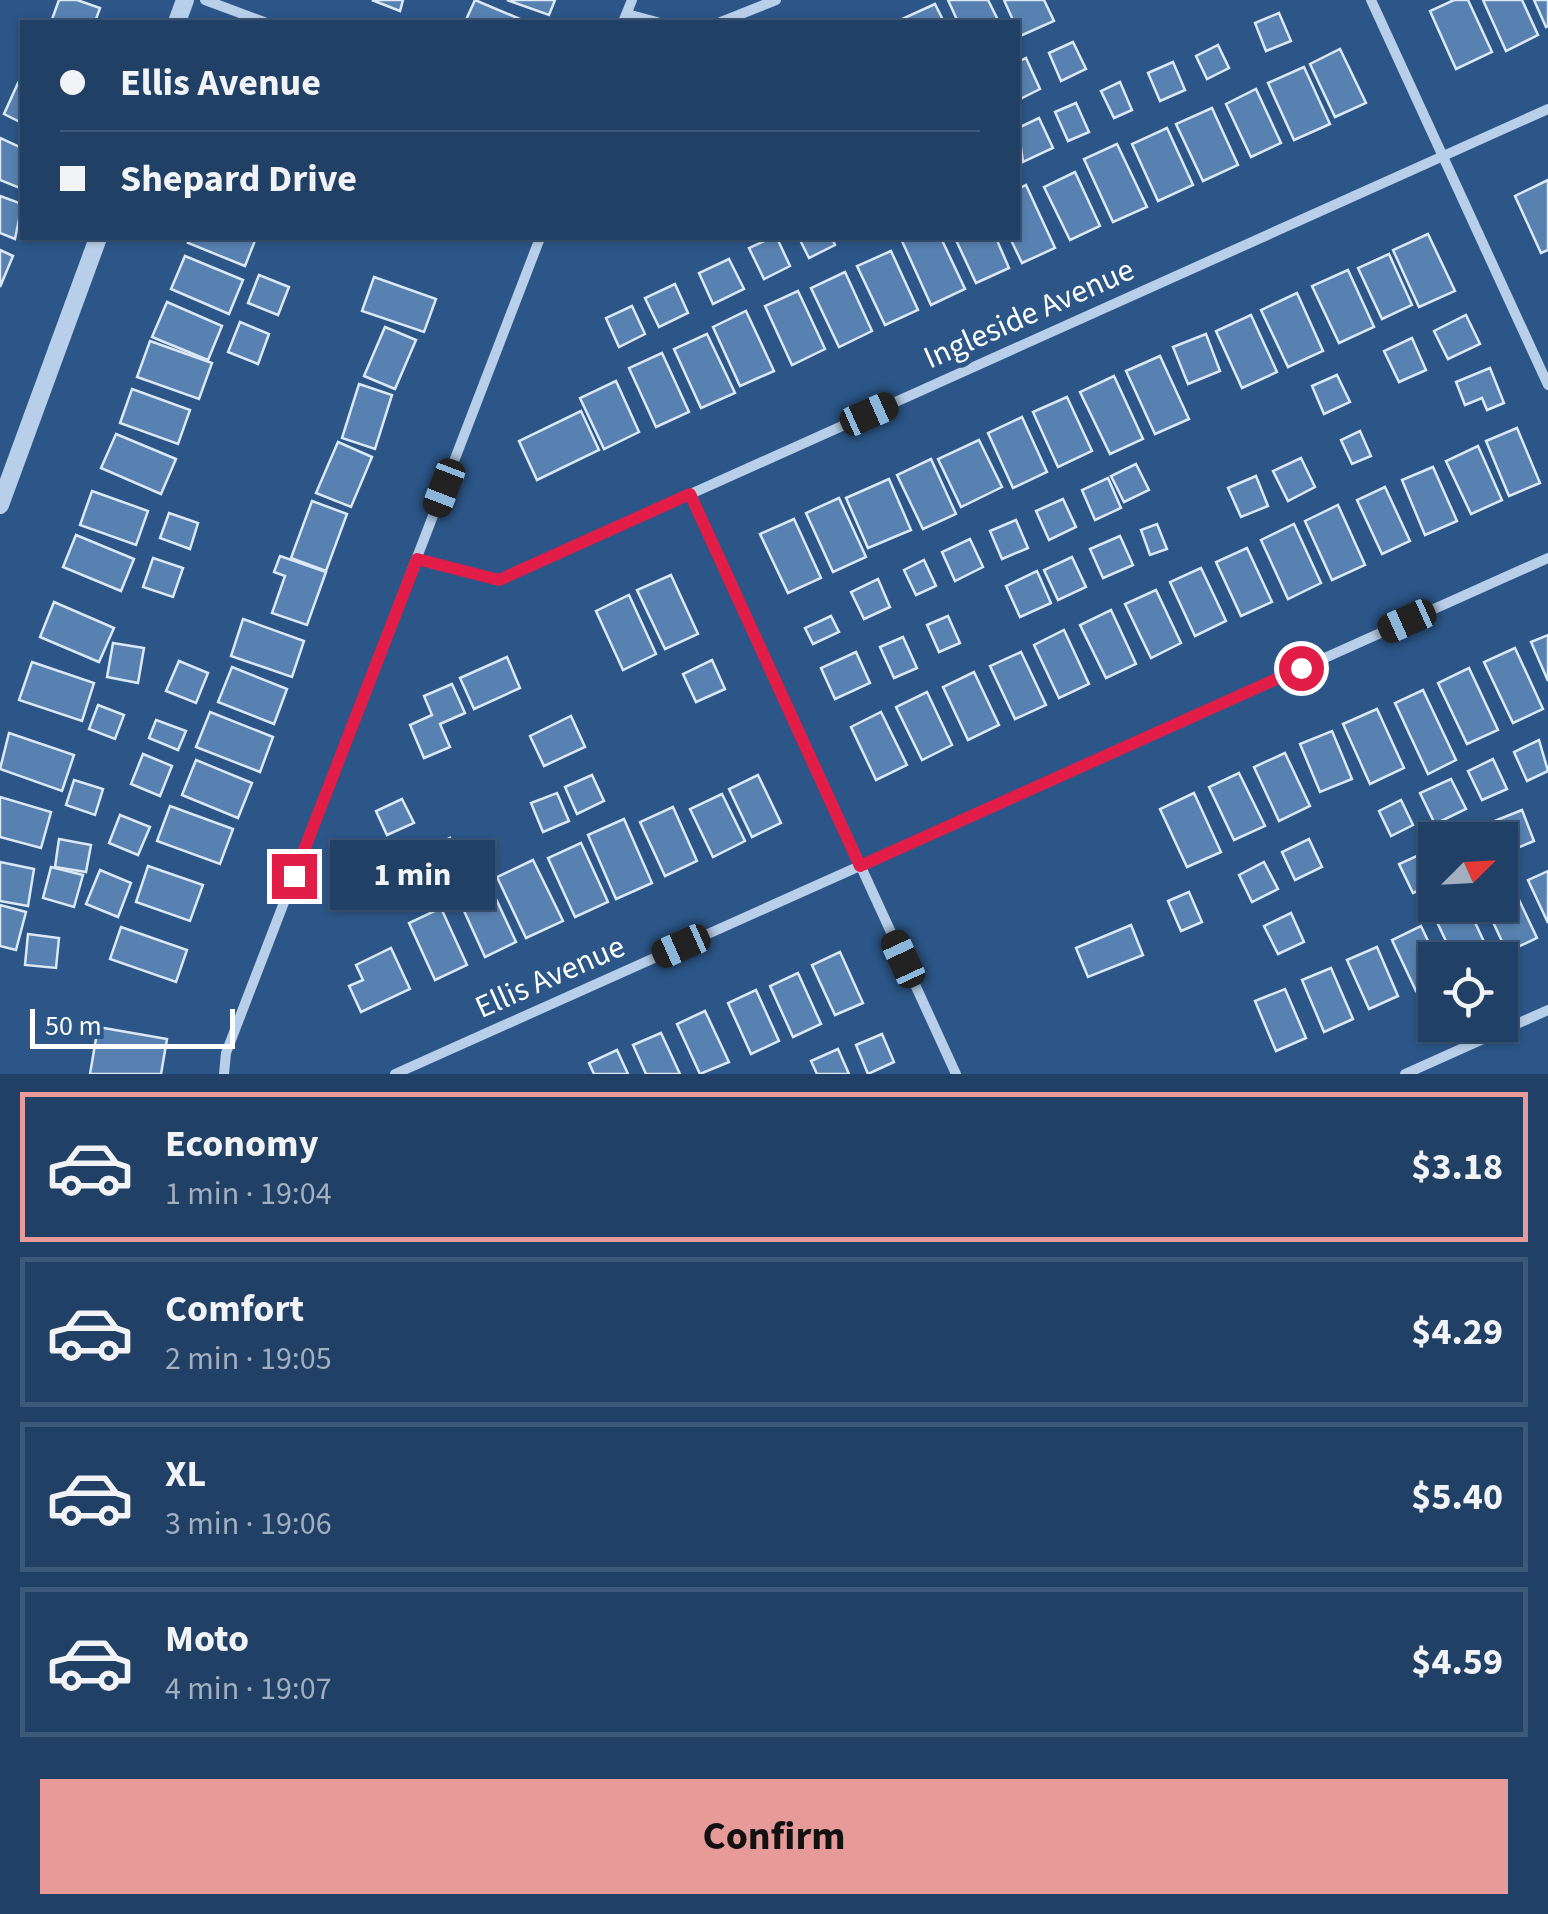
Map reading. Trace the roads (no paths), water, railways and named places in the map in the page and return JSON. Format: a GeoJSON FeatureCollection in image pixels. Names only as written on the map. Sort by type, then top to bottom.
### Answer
{"type":"FeatureCollection","features":[{"type":"Feature","properties":{"kind":"street"},"geometry":{"type":"LineString","coordinates":[[205,0],[259,20]]}},
{"type":"Feature","properties":{"kind":"street"},"geometry":{"type":"LineString","coordinates":[[625,18],[632,0]]}},
{"type":"Feature","properties":{"kind":"street"},"geometry":{"type":"LineString","coordinates":[[726,20],[776,0]]}},
{"type":"Feature","properties":{"kind":"street"},"geometry":{"type":"LineString","coordinates":[[1371,0],[1548,385]]}},
{"type":"Feature","properties":{"kind":"street","name":"Ingleside Avenue"},"geometry":{"type":"LineString","coordinates":[[417,559],[499,580],[1548,109]]}},
{"type":"Feature","properties":{"kind":"street"},"geometry":{"type":"LineString","coordinates":[[0,505],[97,240]]}},
{"type":"Feature","properties":{"kind":"street"},"geometry":{"type":"LineString","coordinates":[[224,1074],[226,1053],[539,240]]}},
{"type":"Feature","properties":{"kind":"street"},"geometry":{"type":"LineString","coordinates":[[690,494],[956,1074]]}},
{"type":"Feature","properties":{"kind":"street","name":"Ellis Avenue"},"geometry":{"type":"LineString","coordinates":[[395,1074],[1548,558]]}},
{"type":"Feature","properties":{"kind":"street"},"geometry":{"type":"LineString","coordinates":[[1405,1074],[1548,1010]]}}]}
